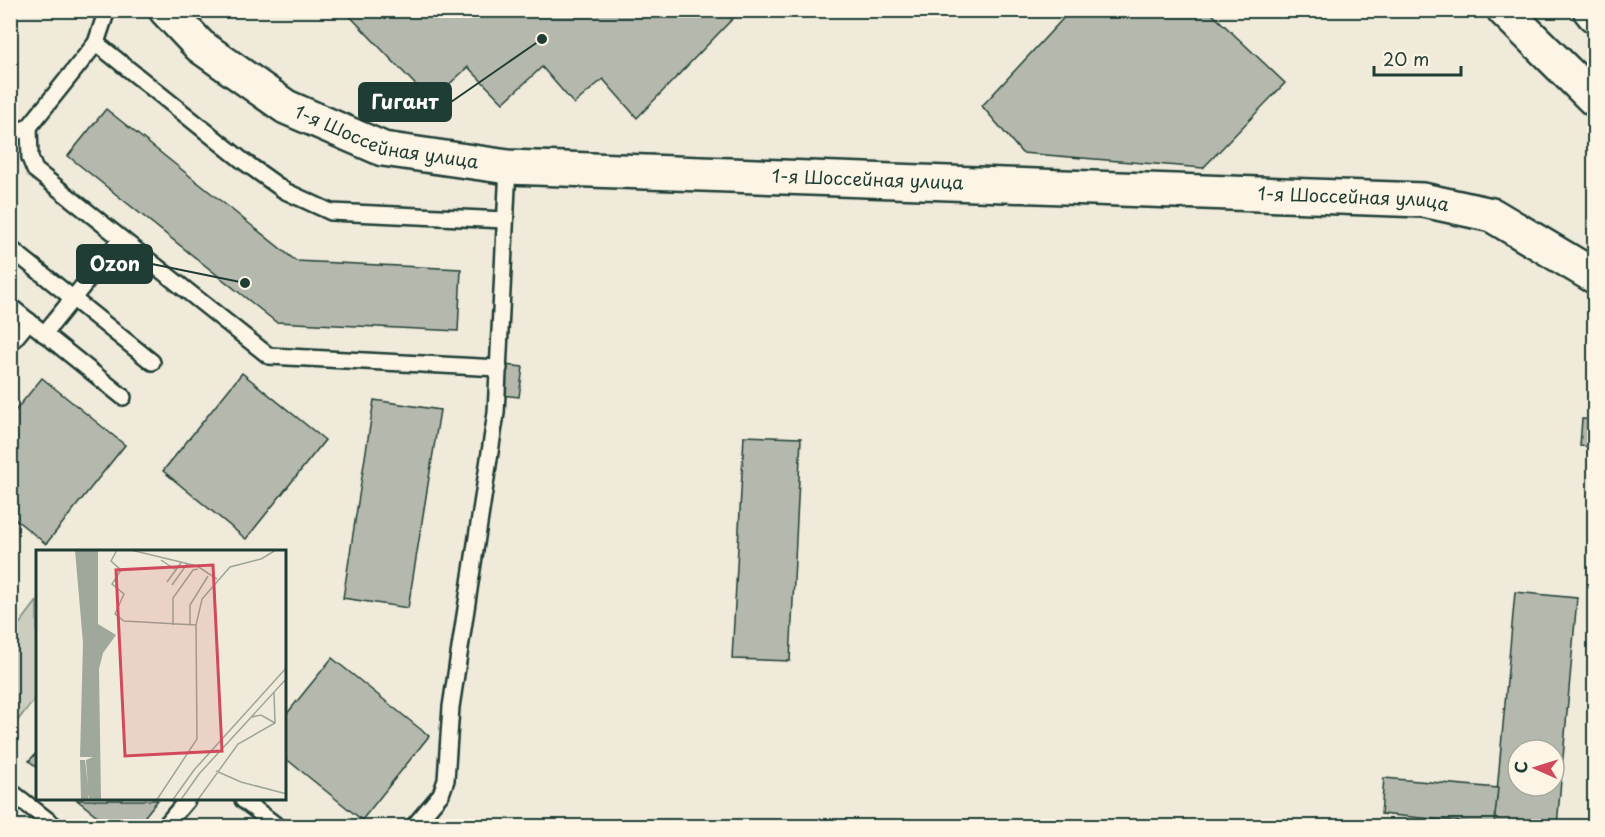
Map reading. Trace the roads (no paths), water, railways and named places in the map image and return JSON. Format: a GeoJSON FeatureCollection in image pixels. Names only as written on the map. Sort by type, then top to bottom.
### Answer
{"type":"FeatureCollection","features":[{"type":"Feature","properties":{"kind":"main road","name":"1-я Шоссейная улица"},"geometry":{"type":"LineString","coordinates":[[166,10],[200,46],[286,106],[383,149],[508,167],[1423,200],[1492,216],[1594,276]]}},
{"type":"Feature","properties":{"kind":"main road"},"geometry":{"type":"LineString","coordinates":[[1504,10],[1594,99]]}},
{"type":"Feature","properties":{"kind":"main road"},"geometry":{"type":"LineString","coordinates":[[1590,10],[1594,15]]}},
{"type":"Feature","properties":{"kind":"lane"},"geometry":{"type":"LineString","coordinates":[[10,134],[29,128],[96,44],[107,10]]}},
{"type":"Feature","properties":{"kind":"lane"},"geometry":{"type":"LineString","coordinates":[[96,44],[243,161],[285,191],[331,212],[505,220]]}},
{"type":"Feature","properties":{"kind":"lane"},"geometry":{"type":"LineString","coordinates":[[29,128],[30,158],[35,170],[269,356],[499,368]]}},
{"type":"Feature","properties":{"kind":"lane"},"geometry":{"type":"LineString","coordinates":[[414,826],[444,788],[451,707],[496,412],[508,167]]}},
{"type":"Feature","properties":{"kind":"lane"},"geometry":{"type":"LineString","coordinates":[[44,334],[121,239]]}},
{"type":"Feature","properties":{"kind":"lane"},"geometry":{"type":"LineString","coordinates":[[10,248],[152,362]]}},
{"type":"Feature","properties":{"kind":"lane"},"geometry":{"type":"LineString","coordinates":[[10,306],[123,397]]}},
{"type":"Feature","properties":{"kind":"lane"},"geometry":{"type":"LineString","coordinates":[[10,344],[29,321]]}},
{"type":"Feature","properties":{"kind":"lane"},"geometry":{"type":"LineString","coordinates":[[10,791],[55,826]]}},
{"type":"Feature","properties":{"kind":"lane"},"geometry":{"type":"LineString","coordinates":[[165,826],[186,801]]}},
{"type":"Feature","properties":{"kind":"lane"},"geometry":{"type":"LineString","coordinates":[[244,801],[277,826]]}},
{"type":"Feature","properties":{"kind":"place","name":"Гигант"},"geometry":{"type":"Point","coordinates":[542,39]}},
{"type":"Feature","properties":{"kind":"place","name":"Ozon"},"geometry":{"type":"Point","coordinates":[245,283]}}]}
